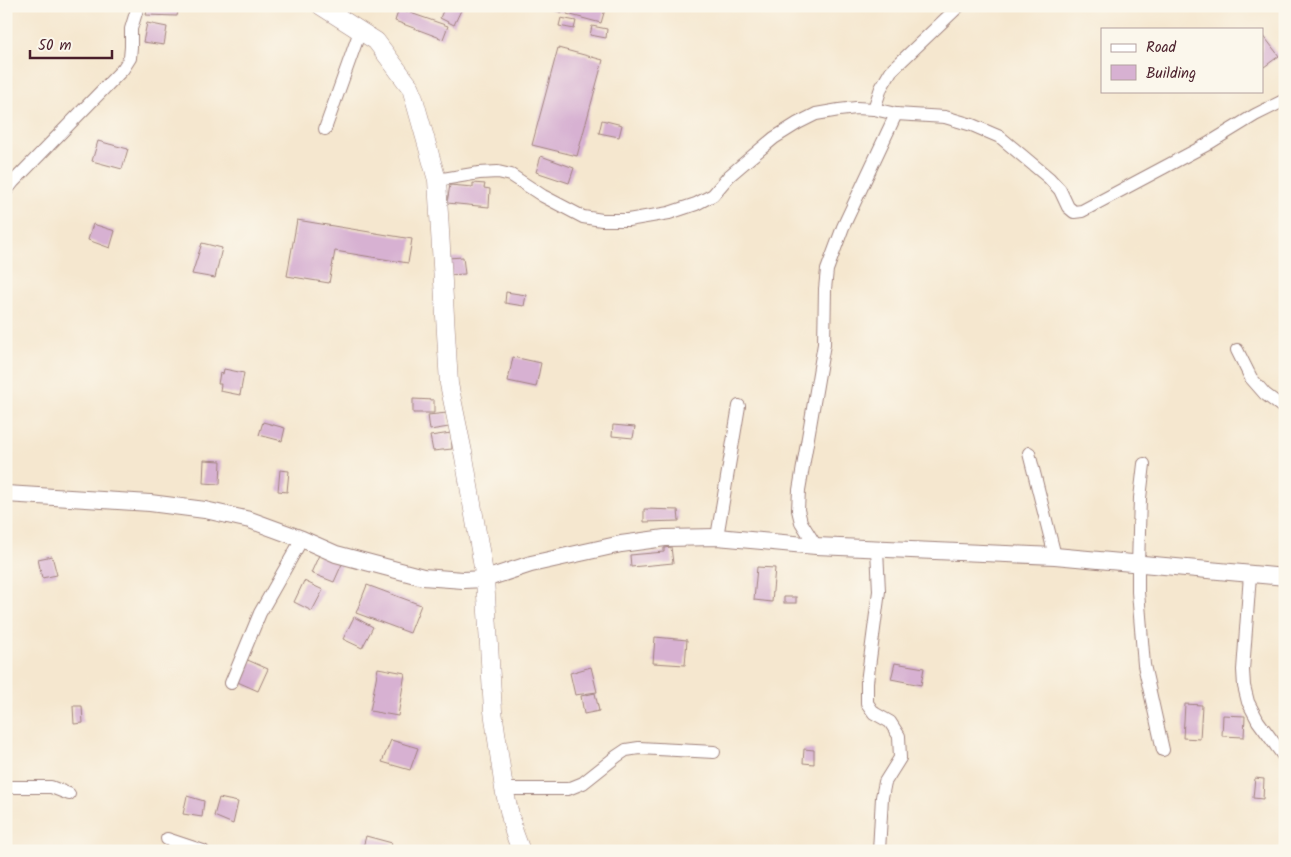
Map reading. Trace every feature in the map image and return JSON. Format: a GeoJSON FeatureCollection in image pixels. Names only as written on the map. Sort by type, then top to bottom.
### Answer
{"type":"FeatureCollection","features":[{"type":"Feature","properties":{"kind":"main road"},"geometry":{"type":"LineString","coordinates":[[321,6],[376,41],[411,88],[437,180],[449,384],[464,456],[485,579],[492,711],[504,789],[514,832],[521,851]]}},
{"type":"Feature","properties":{"kind":"street"},"geometry":{"type":"LineString","coordinates":[[6,191],[123,69],[130,58],[132,47],[130,29],[138,6]]}},
{"type":"Feature","properties":{"kind":"street"},"geometry":{"type":"LineString","coordinates":[[874,109],[881,88],[892,71],[959,6]]}},
{"type":"Feature","properties":{"kind":"street"},"geometry":{"type":"LineString","coordinates":[[325,129],[360,31]]}},
{"type":"Feature","properties":{"kind":"street"},"geometry":{"type":"LineString","coordinates":[[437,180],[498,172],[511,175],[543,196],[584,217],[602,220],[628,220],[670,213],[696,204],[713,195],[729,176],[774,138],[798,123],[816,114],[856,108],[874,109],[896,114],[945,117],[972,125],[1000,137],[1049,178],[1060,190],[1068,207],[1074,212],[1082,211],[1099,202],[1285,100]]}},
{"type":"Feature","properties":{"kind":"street"},"geometry":{"type":"LineString","coordinates":[[816,546],[800,522],[798,510],[799,490],[824,344],[827,270],[843,227],[896,114]]}},
{"type":"Feature","properties":{"kind":"street"},"geometry":{"type":"LineString","coordinates":[[1237,350],[1251,378],[1285,410]]}},
{"type":"Feature","properties":{"kind":"street"},"geometry":{"type":"LineString","coordinates":[[716,537],[739,406]]}},
{"type":"Feature","properties":{"kind":"street"},"geometry":{"type":"LineString","coordinates":[[1029,453],[1055,556]]}},
{"type":"Feature","properties":{"kind":"street"},"geometry":{"type":"LineString","coordinates":[[1144,464],[1140,498],[1138,592],[1144,665],[1163,750]]}},
{"type":"Feature","properties":{"kind":"street"},"geometry":{"type":"LineString","coordinates":[[6,494],[141,502],[205,510],[250,520],[336,554],[423,577],[463,580],[485,579],[531,564],[621,544],[665,538],[716,537],[816,546],[1055,556],[1285,577]]}},
{"type":"Feature","properties":{"kind":"street"},"geometry":{"type":"LineString","coordinates":[[230,682],[260,613],[302,539]]}},
{"type":"Feature","properties":{"kind":"street"},"geometry":{"type":"LineString","coordinates":[[877,549],[879,591],[867,682],[867,703],[874,713],[890,722],[899,736],[900,758],[885,782],[882,797],[879,851]]}},
{"type":"Feature","properties":{"kind":"street"},"geometry":{"type":"LineString","coordinates":[[1250,575],[1243,670],[1244,686],[1248,702],[1258,721],[1285,758]]}},
{"type":"Feature","properties":{"kind":"street"},"geometry":{"type":"LineString","coordinates":[[504,789],[568,789],[583,783],[626,750],[639,748],[714,752]]}},
{"type":"Feature","properties":{"kind":"street"},"geometry":{"type":"LineString","coordinates":[[6,787],[52,787],[69,794]]}},
{"type":"Feature","properties":{"kind":"street"},"geometry":{"type":"LineString","coordinates":[[167,838],[203,851]]}},
{"type":"Feature","properties":{"kind":"building"},"geometry":{"type":"Polygon","coordinates":[[[148,6],[179,6],[177,16],[146,15],[148,6]]]}},
{"type":"Feature","properties":{"kind":"building"},"geometry":{"type":"Polygon","coordinates":[[[445,6],[463,6],[454,25],[440,18],[445,6]]]}},
{"type":"Feature","properties":{"kind":"building"},"geometry":{"type":"Polygon","coordinates":[[[541,6],[565,6],[563,13],[541,6]]]}},
{"type":"Feature","properties":{"kind":"building"},"geometry":{"type":"Polygon","coordinates":[[[569,6],[606,6],[601,23],[567,14],[569,6]]]}},
{"type":"Feature","properties":{"kind":"building"},"geometry":{"type":"Polygon","coordinates":[[[399,9],[448,26],[443,39],[395,21],[399,9]]]}},
{"type":"Feature","properties":{"kind":"building"},"geometry":{"type":"Polygon","coordinates":[[[561,18],[576,21],[574,29],[559,26],[561,18]]]}},
{"type":"Feature","properties":{"kind":"building"},"geometry":{"type":"Polygon","coordinates":[[[147,23],[167,27],[164,45],[143,42],[147,23]]]}},
{"type":"Feature","properties":{"kind":"building"},"geometry":{"type":"Polygon","coordinates":[[[592,26],[607,29],[606,38],[590,35],[592,26]]]}},
{"type":"Feature","properties":{"kind":"building"},"geometry":{"type":"Polygon","coordinates":[[[1264,36],[1279,56],[1264,67],[1264,36]]]}},
{"type":"Feature","properties":{"kind":"building"},"geometry":{"type":"Polygon","coordinates":[[[558,48],[603,60],[577,156],[532,145],[558,48]]]}},
{"type":"Feature","properties":{"kind":"building"},"geometry":{"type":"Polygon","coordinates":[[[602,120],[622,125],[619,137],[599,133],[602,120]]]}},
{"type":"Feature","properties":{"kind":"building"},"geometry":{"type":"Polygon","coordinates":[[[98,141],[128,149],[122,169],[92,161],[98,141]]]}},
{"type":"Feature","properties":{"kind":"building"},"geometry":{"type":"Polygon","coordinates":[[[541,156],[574,168],[569,183],[536,172],[541,156]]]}},
{"type":"Feature","properties":{"kind":"building"},"geometry":{"type":"Polygon","coordinates":[[[473,183],[485,184],[484,188],[490,189],[489,207],[447,203],[450,185],[473,187],[473,183]]]}},
{"type":"Feature","properties":{"kind":"building"},"geometry":{"type":"Polygon","coordinates":[[[297,220],[412,239],[408,263],[335,251],[329,283],[287,276],[297,220]]]}},
{"type":"Feature","properties":{"kind":"building"},"geometry":{"type":"Polygon","coordinates":[[[93,224],[115,231],[110,248],[88,240],[93,224]]]}},
{"type":"Feature","properties":{"kind":"building"},"geometry":{"type":"Polygon","coordinates":[[[202,243],[222,248],[215,278],[192,274],[202,243]]]}},
{"type":"Feature","properties":{"kind":"building"},"geometry":{"type":"Polygon","coordinates":[[[463,257],[465,274],[448,275],[447,258],[463,257]]]}},
{"type":"Feature","properties":{"kind":"building"},"geometry":{"type":"Polygon","coordinates":[[[506,292],[526,295],[524,306],[505,303],[506,292]]]}},
{"type":"Feature","properties":{"kind":"building"},"geometry":{"type":"Polygon","coordinates":[[[513,357],[541,363],[536,387],[508,381],[513,357]]]}},
{"type":"Feature","properties":{"kind":"building"},"geometry":{"type":"Polygon","coordinates":[[[224,369],[244,373],[240,395],[220,391],[221,384],[218,384],[220,373],[223,374],[224,369]]]}},
{"type":"Feature","properties":{"kind":"building"},"geometry":{"type":"Polygon","coordinates":[[[413,399],[434,400],[434,413],[413,413],[413,399]]]}},
{"type":"Feature","properties":{"kind":"building"},"geometry":{"type":"Polygon","coordinates":[[[447,413],[449,427],[430,430],[428,415],[447,413]]]}},
{"type":"Feature","properties":{"kind":"building"},"geometry":{"type":"Polygon","coordinates":[[[263,422],[285,428],[282,441],[259,435],[263,422]]]}},
{"type":"Feature","properties":{"kind":"building"},"geometry":{"type":"Polygon","coordinates":[[[613,425],[635,427],[633,438],[612,436],[613,425]]]}},
{"type":"Feature","properties":{"kind":"building"},"geometry":{"type":"Polygon","coordinates":[[[451,433],[452,449],[433,451],[430,436],[451,433]]]}},
{"type":"Feature","properties":{"kind":"building"},"geometry":{"type":"Polygon","coordinates":[[[204,460],[221,461],[220,484],[203,483],[204,460]]]}},
{"type":"Feature","properties":{"kind":"building"},"geometry":{"type":"Polygon","coordinates":[[[280,470],[289,471],[287,492],[278,491],[280,470]]]}},
{"type":"Feature","properties":{"kind":"building"},"geometry":{"type":"Polygon","coordinates":[[[644,509],[678,510],[679,521],[644,522],[644,509]]]}},
{"type":"Feature","properties":{"kind":"building"},"geometry":{"type":"Polygon","coordinates":[[[671,547],[673,563],[631,567],[630,555],[664,552],[664,548],[671,547]]]}},
{"type":"Feature","properties":{"kind":"building"},"geometry":{"type":"Polygon","coordinates":[[[319,555],[342,564],[334,582],[311,573],[319,555]]]}},
{"type":"Feature","properties":{"kind":"building"},"geometry":{"type":"Polygon","coordinates":[[[52,556],[57,575],[42,578],[38,559],[52,556]]]}},
{"type":"Feature","properties":{"kind":"building"},"geometry":{"type":"Polygon","coordinates":[[[757,567],[775,568],[772,602],[754,600],[757,567]]]}},
{"type":"Feature","properties":{"kind":"building"},"geometry":{"type":"Polygon","coordinates":[[[304,581],[323,590],[312,611],[294,602],[304,581]]]}},
{"type":"Feature","properties":{"kind":"building"},"geometry":{"type":"Polygon","coordinates":[[[367,585],[421,605],[410,633],[356,613],[367,585]]]}},
{"type":"Feature","properties":{"kind":"building"},"geometry":{"type":"Polygon","coordinates":[[[784,597],[796,597],[796,603],[784,603],[784,597]]]}},
{"type":"Feature","properties":{"kind":"building"},"geometry":{"type":"Polygon","coordinates":[[[354,617],[373,627],[362,648],[343,639],[354,617]]]}},
{"type":"Feature","properties":{"kind":"building"},"geometry":{"type":"Polygon","coordinates":[[[655,637],[687,640],[685,665],[653,663],[655,637]]]}},
{"type":"Feature","properties":{"kind":"building"},"geometry":{"type":"Polygon","coordinates":[[[243,658],[268,669],[258,691],[233,680],[243,658]]]}},
{"type":"Feature","properties":{"kind":"building"},"geometry":{"type":"Polygon","coordinates":[[[895,663],[924,668],[921,685],[891,679],[895,663]]]}},
{"type":"Feature","properties":{"kind":"building"},"geometry":{"type":"Polygon","coordinates":[[[591,667],[597,692],[575,695],[570,673],[591,667]]]}},
{"type":"Feature","properties":{"kind":"building"},"geometry":{"type":"Polygon","coordinates":[[[378,668],[405,673],[398,716],[370,711],[378,668]]]}},
{"type":"Feature","properties":{"kind":"building"},"geometry":{"type":"Polygon","coordinates":[[[595,693],[599,711],[584,714],[581,696],[595,693]]]}},
{"type":"Feature","properties":{"kind":"building"},"geometry":{"type":"Polygon","coordinates":[[[1185,704],[1202,705],[1200,739],[1183,738],[1185,704]]]}},
{"type":"Feature","properties":{"kind":"building"},"geometry":{"type":"Polygon","coordinates":[[[73,706],[82,706],[83,723],[74,724],[73,706]]]}},
{"type":"Feature","properties":{"kind":"building"},"geometry":{"type":"Polygon","coordinates":[[[1223,715],[1245,716],[1244,737],[1222,736],[1223,715]]]}},
{"type":"Feature","properties":{"kind":"building"},"geometry":{"type":"Polygon","coordinates":[[[391,740],[418,748],[410,770],[382,762],[391,740]]]}},
{"type":"Feature","properties":{"kind":"building"},"geometry":{"type":"Polygon","coordinates":[[[804,749],[814,750],[814,764],[803,763],[804,749]]]}},
{"type":"Feature","properties":{"kind":"building"},"geometry":{"type":"Polygon","coordinates":[[[1255,778],[1264,779],[1263,799],[1253,798],[1255,778]]]}},
{"type":"Feature","properties":{"kind":"building"},"geometry":{"type":"Polygon","coordinates":[[[187,796],[204,801],[202,817],[183,814],[187,796]]]}},
{"type":"Feature","properties":{"kind":"building"},"geometry":{"type":"Polygon","coordinates":[[[219,798],[238,802],[233,824],[214,816],[219,798]]]}},
{"type":"Feature","properties":{"kind":"building"},"geometry":{"type":"Polygon","coordinates":[[[366,836],[392,843],[390,851],[362,851],[366,836]]]}}]}
